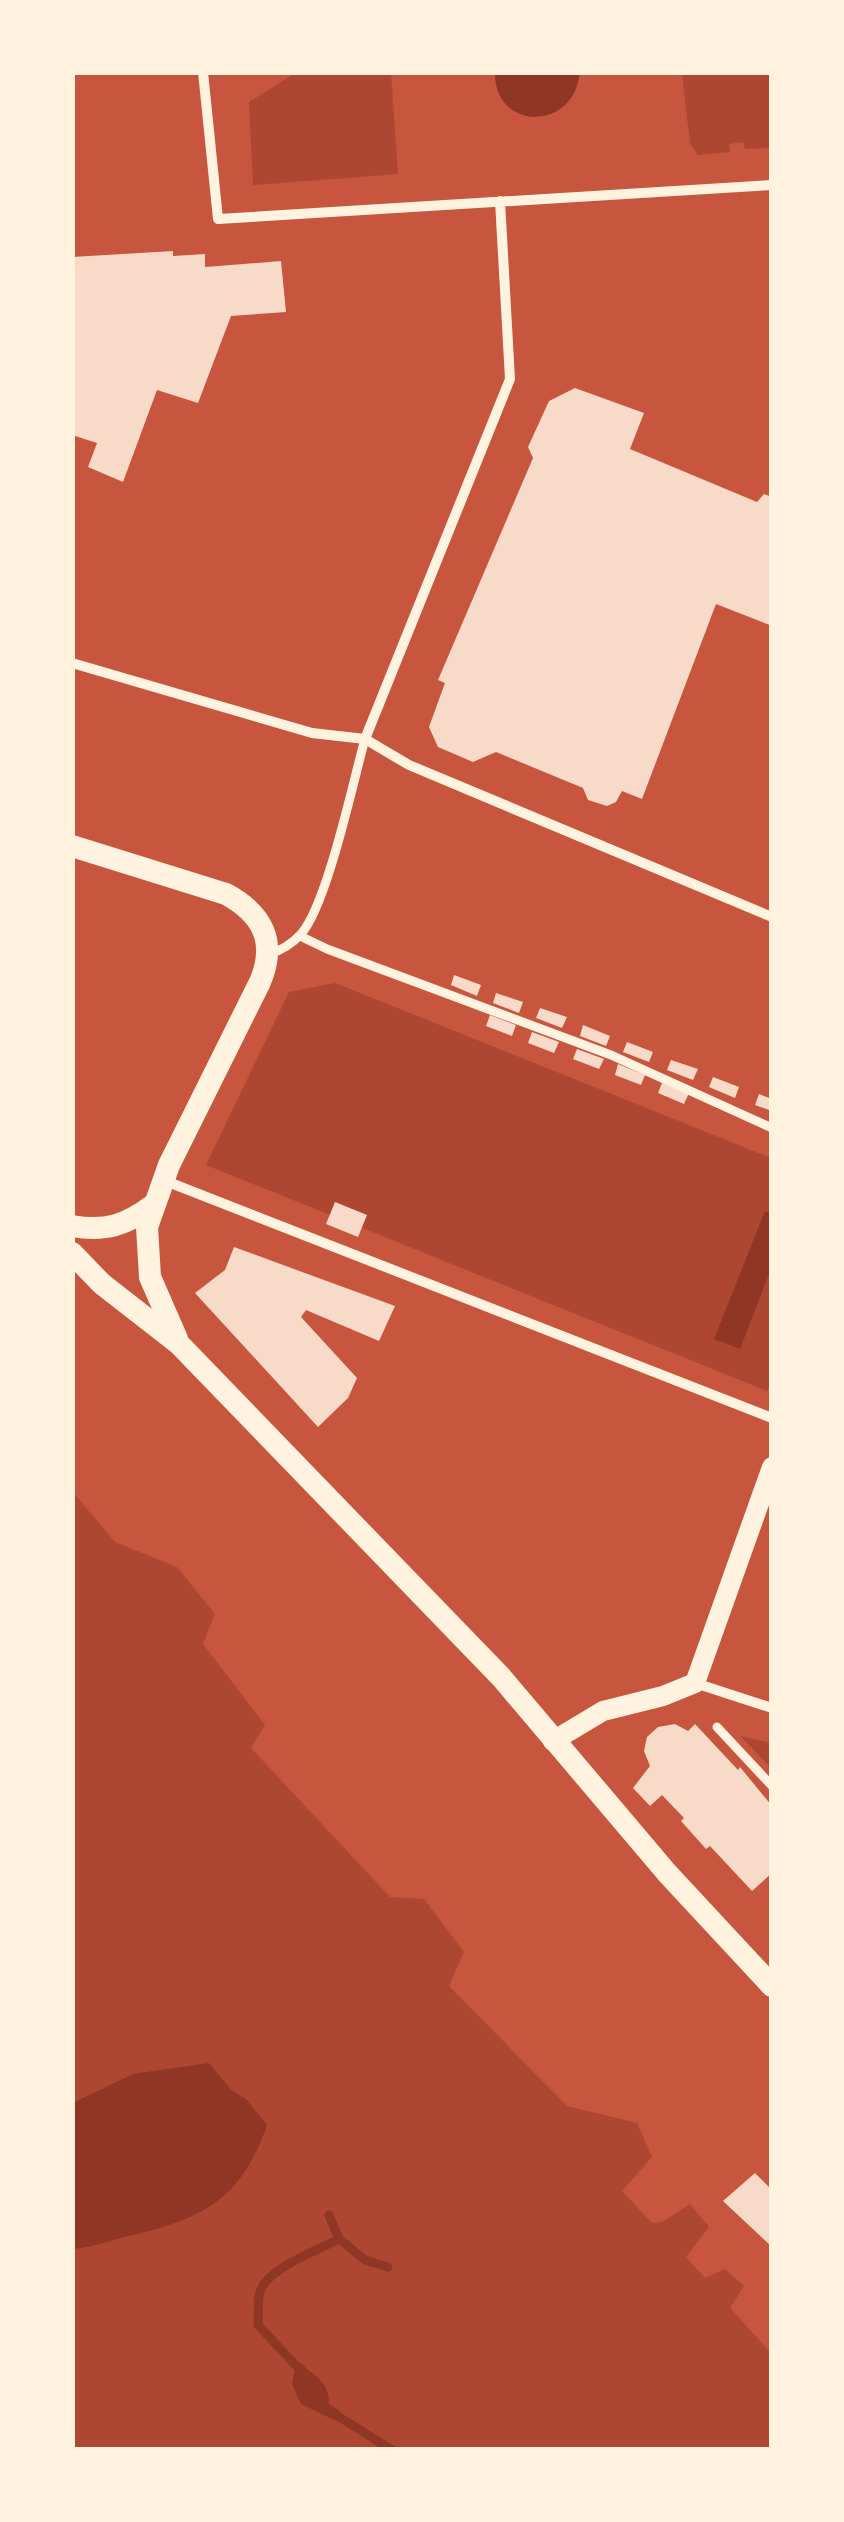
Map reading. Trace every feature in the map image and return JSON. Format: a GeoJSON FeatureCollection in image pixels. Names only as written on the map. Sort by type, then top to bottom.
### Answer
{"type":"FeatureCollection","features":[{"type":"Feature","properties":{"kind":"main road"},"geometry":{"type":"LineString","coordinates":[[72,846],[226,894],[247,905],[266,936],[267,955],[260,982],[162,1180],[147,1227],[150,1277],[179,1344]]}},
{"type":"Feature","properties":{"kind":"main road"},"geometry":{"type":"LineString","coordinates":[[72,1226],[113,1228],[154,1206]]}},
{"type":"Feature","properties":{"kind":"main road"},"geometry":{"type":"LineString","coordinates":[[72,1253],[102,1284],[179,1344],[500,1677],[667,1873],[772,1986]]}},
{"type":"Feature","properties":{"kind":"main road"},"geometry":{"type":"LineString","coordinates":[[553,1741],[603,1711],[696,1684],[772,1466]]}},
{"type":"Feature","properties":{"kind":"street"},"geometry":{"type":"LineString","coordinates":[[203,72],[218,219],[772,186]]}},
{"type":"Feature","properties":{"kind":"street"},"geometry":{"type":"LineString","coordinates":[[267,955],[282,950],[300,936],[316,908],[365,739],[510,379],[500,201]]}},
{"type":"Feature","properties":{"kind":"street"},"geometry":{"type":"LineString","coordinates":[[72,663],[312,733],[365,739],[438,778],[772,918]]}},
{"type":"Feature","properties":{"kind":"street"},"geometry":{"type":"LineString","coordinates":[[300,936],[611,1055],[772,1128]]}},
{"type":"Feature","properties":{"kind":"street"},"geometry":{"type":"LineString","coordinates":[[162,1180],[772,1418]]}},
{"type":"Feature","properties":{"kind":"street"},"geometry":{"type":"LineString","coordinates":[[696,1684],[772,1708]]}},
{"type":"Feature","properties":{"kind":"street"},"geometry":{"type":"LineString","coordinates":[[717,1727],[772,1786]]}},
{"type":"Feature","properties":{"kind":"shaded area"},"geometry":{"type":"Polygon","coordinates":[[[297,72],[391,73],[398,174],[253,185],[249,102],[297,72]]]}},
{"type":"Feature","properties":{"kind":"shaded area"},"geometry":{"type":"Polygon","coordinates":[[[580,72],[575,92],[564,106],[535,117],[520,114],[507,105],[498,92],[495,73],[580,72]]]}},
{"type":"Feature","properties":{"kind":"shaded area"},"geometry":{"type":"Polygon","coordinates":[[[682,73],[771,73],[771,148],[745,149],[743,142],[729,144],[730,152],[698,155],[690,144],[682,73]]]}},
{"type":"Feature","properties":{"kind":"shaded area"},"geometry":{"type":"Polygon","coordinates":[[[335,983],[771,1158],[771,1381],[767,1391],[206,1165],[289,992],[335,983]]]}},
{"type":"Feature","properties":{"kind":"shaded area"},"geometry":{"type":"Polygon","coordinates":[[[765,1211],[771,1213],[771,1269],[740,1349],[714,1339],[765,1211]]]}},
{"type":"Feature","properties":{"kind":"shaded area"},"geometry":{"type":"Polygon","coordinates":[[[72,1491],[115,1542],[177,1567],[215,1614],[203,1644],[265,1725],[251,1748],[390,1897],[424,1899],[464,1952],[449,1986],[567,2106],[637,2123],[652,2157],[622,2191],[652,2223],[662,2222],[690,2204],[709,2227],[686,2257],[705,2278],[725,2269],[744,2286],[730,2308],[771,2353],[771,2449],[73,2449],[72,1491]]]}},
{"type":"Feature","properties":{"kind":"shaded area"},"geometry":{"type":"Polygon","coordinates":[[[740,1736],[771,1743],[771,1768],[740,1736]]]}},
{"type":"Feature","properties":{"kind":"shaded area"},"geometry":{"type":"Polygon","coordinates":[[[209,2063],[267,2125],[244,2172],[214,2203],[196,2214],[152,2230],[73,2249],[73,2103],[133,2074],[209,2063]]]}},
{"type":"Feature","properties":{"kind":"shaded area"},"geometry":{"type":"Polygon","coordinates":[[[300,2362],[324,2384],[329,2404],[340,2411],[334,2420],[301,2404],[292,2384],[296,2363],[300,2362]]]}},
{"type":"Feature","properties":{"kind":"building"},"geometry":{"type":"Polygon","coordinates":[[[173,251],[173,256],[205,254],[205,267],[281,261],[286,312],[231,316],[198,403],[157,390],[123,482],[88,467],[97,443],[72,435],[72,257],[173,251]]]}},
{"type":"Feature","properties":{"kind":"building"},"geometry":{"type":"Polygon","coordinates":[[[575,388],[644,413],[630,449],[757,502],[764,494],[772,497],[772,626],[716,604],[642,799],[622,791],[616,802],[607,806],[588,800],[583,788],[496,752],[473,762],[438,747],[429,727],[445,683],[438,680],[533,458],[528,447],[549,401],[575,388]]]}},
{"type":"Feature","properties":{"kind":"building"},"geometry":{"type":"Polygon","coordinates":[[[454,975],[481,985],[477,996],[451,985],[454,975]]]}},
{"type":"Feature","properties":{"kind":"building"},"geometry":{"type":"Polygon","coordinates":[[[496,993],[523,1002],[519,1013],[493,1003],[496,993]]]}},
{"type":"Feature","properties":{"kind":"building"},"geometry":{"type":"Polygon","coordinates":[[[540,1008],[567,1017],[562,1028],[536,1018],[540,1008]]]}},
{"type":"Feature","properties":{"kind":"building"},"geometry":{"type":"Polygon","coordinates":[[[490,1015],[516,1025],[512,1036],[486,1026],[490,1015]]]}},
{"type":"Feature","properties":{"kind":"building"},"geometry":{"type":"Polygon","coordinates":[[[583,1025],[610,1036],[606,1046],[580,1036],[583,1025]]]}},
{"type":"Feature","properties":{"kind":"building"},"geometry":{"type":"Polygon","coordinates":[[[532,1032],[559,1042],[554,1053],[528,1043],[532,1032]]]}},
{"type":"Feature","properties":{"kind":"building"},"geometry":{"type":"Polygon","coordinates":[[[627,1042],[653,1052],[649,1062],[623,1052],[627,1042]]]}},
{"type":"Feature","properties":{"kind":"building"},"geometry":{"type":"Polygon","coordinates":[[[577,1049],[604,1059],[599,1069],[573,1059],[577,1049]]]}},
{"type":"Feature","properties":{"kind":"building"},"geometry":{"type":"Polygon","coordinates":[[[671,1060],[698,1069],[693,1080],[667,1070],[671,1060]]]}},
{"type":"Feature","properties":{"kind":"building"},"geometry":{"type":"Polygon","coordinates":[[[618,1064],[645,1075],[641,1085],[615,1075],[618,1064]]]}},
{"type":"Feature","properties":{"kind":"building"},"geometry":{"type":"Polygon","coordinates":[[[713,1077],[739,1087],[735,1098],[709,1087],[713,1077]]]}},
{"type":"Feature","properties":{"kind":"building"},"geometry":{"type":"Polygon","coordinates":[[[662,1083],[689,1093],[684,1104],[658,1093],[662,1083]]]}},
{"type":"Feature","properties":{"kind":"building"},"geometry":{"type":"Polygon","coordinates":[[[759,1094],[772,1099],[772,1111],[755,1105],[759,1094]]]}},
{"type":"Feature","properties":{"kind":"building"},"geometry":{"type":"Polygon","coordinates":[[[335,1202],[367,1215],[358,1237],[326,1224],[335,1202]]]}},
{"type":"Feature","properties":{"kind":"building"},"geometry":{"type":"Polygon","coordinates":[[[234,1247],[395,1306],[379,1341],[306,1310],[301,1317],[357,1378],[348,1398],[318,1427],[195,1293],[225,1270],[234,1247]]]}},
{"type":"Feature","properties":{"kind":"building"},"geometry":{"type":"Polygon","coordinates":[[[675,1724],[688,1731],[695,1724],[738,1770],[740,1767],[772,1806],[772,1873],[752,1891],[710,1846],[706,1849],[662,1795],[650,1806],[633,1788],[650,1766],[644,1751],[647,1737],[658,1727],[675,1724]]]}},
{"type":"Feature","properties":{"kind":"building"},"geometry":{"type":"Polygon","coordinates":[[[755,2173],[772,2190],[772,2247],[723,2201],[755,2173]]]}},
{"type":"Feature","properties":{"kind":"waterway"},"geometry":{"type":"LineString","coordinates":[[303,2373],[258,2325],[259,2296],[264,2284],[282,2268],[339,2239],[329,2215]]}},
{"type":"Feature","properties":{"kind":"waterway"},"geometry":{"type":"LineString","coordinates":[[339,2239],[365,2260],[388,2267]]}},
{"type":"Feature","properties":{"kind":"waterway"},"geometry":{"type":"LineString","coordinates":[[328,2410],[392,2450]]}}]}
